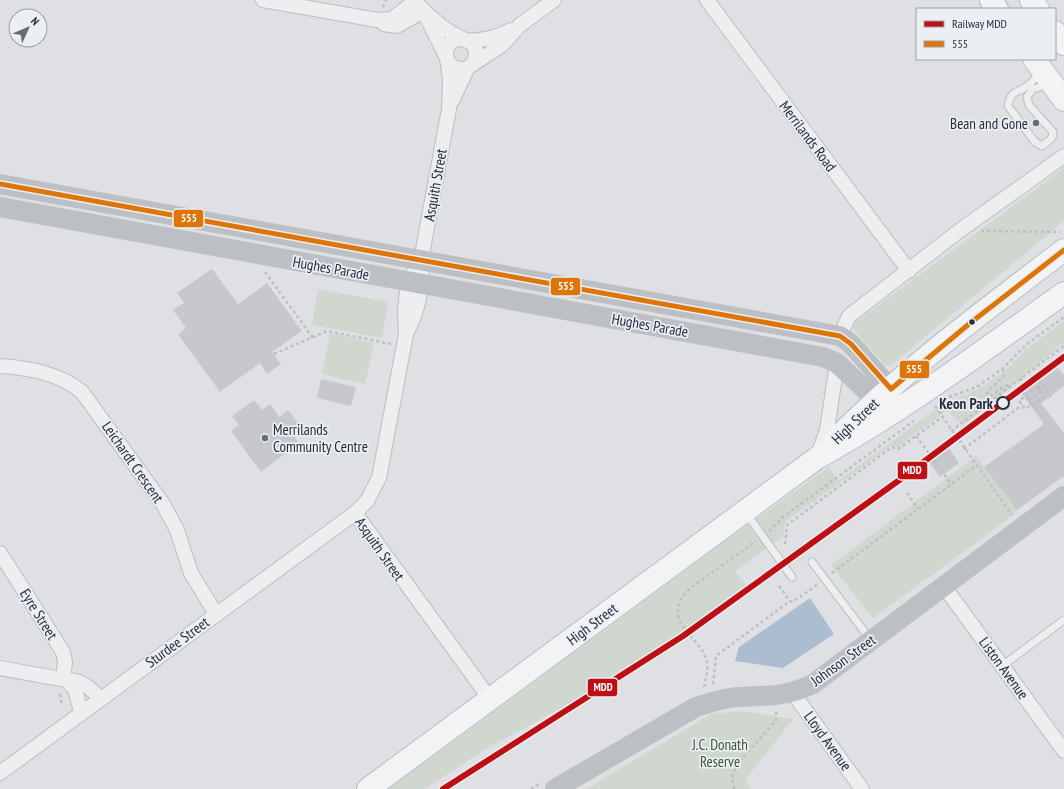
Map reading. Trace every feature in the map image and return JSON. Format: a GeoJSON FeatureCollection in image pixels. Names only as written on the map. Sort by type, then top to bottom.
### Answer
{"type":"FeatureCollection","features":[{"type":"Feature","properties":{"kind":"main road"},"geometry":{"type":"LineString","coordinates":[[991,0],[997,8]]}},
{"type":"Feature","properties":{"kind":"main road"},"geometry":{"type":"LineString","coordinates":[[1031,0],[1037,8]]}},
{"type":"Feature","properties":{"kind":"main road"},"geometry":{"type":"LineString","coordinates":[[1056,33],[1064,44]]}},
{"type":"Feature","properties":{"kind":"main road","name":"High Street"},"geometry":{"type":"LineString","coordinates":[[817,458],[883,394],[974,320],[1062,241]]}},
{"type":"Feature","properties":{"kind":"main road","name":"High Street"},"geometry":{"type":"LineString","coordinates":[[368,789],[817,458],[870,428],[926,392],[1064,293]]}},
{"type":"Feature","properties":{"kind":"street"},"geometry":{"type":"LineString","coordinates":[[263,0],[392,18],[417,4]]}},
{"type":"Feature","properties":{"kind":"street"},"geometry":{"type":"LineString","coordinates":[[446,57],[450,44],[465,40],[484,40],[497,37],[520,25],[554,0]]}},
{"type":"Feature","properties":{"kind":"street","name":"Merrilands Road"},"geometry":{"type":"LineString","coordinates":[[707,0],[909,271]]}},
{"type":"Feature","properties":{"kind":"street"},"geometry":{"type":"LineString","coordinates":[[417,4],[448,32],[471,44],[475,52],[475,57],[469,66]]}},
{"type":"Feature","properties":{"kind":"street"},"geometry":{"type":"LineString","coordinates":[[417,4],[448,62],[455,68],[460,69],[469,66],[502,45],[520,25]]}},
{"type":"Feature","properties":{"kind":"street","name":"Asquith Street"},"geometry":{"type":"LineString","coordinates":[[446,57],[450,79],[449,109],[421,260],[415,283],[415,316],[405,340],[379,478],[367,501],[355,513],[490,699]]}},
{"type":"Feature","properties":{"kind":"street","name":"Asquith Street"},"geometry":{"type":"LineString","coordinates":[[449,109],[469,66]]}},
{"type":"Feature","properties":{"kind":"street"},"geometry":{"type":"LineString","coordinates":[[840,336],[849,316],[959,231],[1064,156]]}},
{"type":"Feature","properties":{"kind":"street","name":"Hughes Parade"},"geometry":{"type":"LineString","coordinates":[[0,184],[840,336],[851,344],[883,394],[896,410]]}},
{"type":"Feature","properties":{"kind":"street","name":"Hughes Parade"},"geometry":{"type":"LineString","coordinates":[[0,207],[823,357],[837,363],[883,394]]}},
{"type":"Feature","properties":{"kind":"street"},"geometry":{"type":"LineString","coordinates":[[237,251],[241,227]]}},
{"type":"Feature","properties":{"kind":"street"},"geometry":{"type":"LineString","coordinates":[[780,348],[783,326]]}},
{"type":"Feature","properties":{"kind":"street","name":"High Street"},"geometry":{"type":"LineString","coordinates":[[817,458],[827,430],[837,363]]}},
{"type":"Feature","properties":{"kind":"street","name":"Leichardt Crescent"},"geometry":{"type":"LineString","coordinates":[[0,366],[51,374],[72,384],[82,392],[163,504],[177,530],[191,572],[216,614]]}},
{"type":"Feature","properties":{"kind":"street","name":"Johnson Street"},"geometry":{"type":"LineString","coordinates":[[555,789],[696,708],[717,700],[736,697],[774,696],[793,693],[813,684],[943,585],[1064,496]]}},
{"type":"Feature","properties":{"kind":"street","name":"Sturdee Street"},"geometry":{"type":"LineString","coordinates":[[0,773],[100,698],[355,513]]}},
{"type":"Feature","properties":{"kind":"street","name":"Eyre Street"},"geometry":{"type":"LineString","coordinates":[[0,553],[63,652],[65,662],[64,680]]}},
{"type":"Feature","properties":{"kind":"street","name":"Liston Avenue"},"geometry":{"type":"LineString","coordinates":[[943,585],[1064,751]]}},
{"type":"Feature","properties":{"kind":"street"},"geometry":{"type":"LineString","coordinates":[[0,668],[64,680],[76,680],[84,684],[100,698]]}},
{"type":"Feature","properties":{"kind":"street"},"geometry":{"type":"LineString","coordinates":[[64,680],[75,689],[81,712]]}},
{"type":"Feature","properties":{"kind":"street","name":"Lloyd Avenue"},"geometry":{"type":"LineString","coordinates":[[793,693],[862,789]]}},
{"type":"Feature","properties":{"kind":"lane"},"geometry":{"type":"LineString","coordinates":[[1051,79],[1032,89],[1027,97],[1029,105],[1053,132],[1052,138],[1042,146],[1035,142],[1008,106],[1009,98],[1013,93],[1026,87],[1051,79]]}},
{"type":"Feature","properties":{"kind":"lane"},"geometry":{"type":"LineString","coordinates":[[744,511],[792,577]]}},
{"type":"Feature","properties":{"kind":"lane"},"geometry":{"type":"LineString","coordinates":[[812,562],[871,639]]}},
{"type":"Feature","properties":{"kind":"lane"},"geometry":{"type":"LineString","coordinates":[[1002,666],[1064,620]]}},
{"type":"Feature","properties":{"kind":"path"},"geometry":{"type":"LineString","coordinates":[[379,15],[386,0]]}},
{"type":"Feature","properties":{"kind":"path"},"geometry":{"type":"LineString","coordinates":[[959,231],[1062,241]]}},
{"type":"Feature","properties":{"kind":"path"},"geometry":{"type":"LineString","coordinates":[[265,272],[313,338]]}},
{"type":"Feature","properties":{"kind":"path"},"geometry":{"type":"LineString","coordinates":[[946,398],[977,387],[1002,369],[1027,344],[1064,317]]}},
{"type":"Feature","properties":{"kind":"path"},"geometry":{"type":"LineString","coordinates":[[274,354],[327,332],[405,340]]}},
{"type":"Feature","properties":{"kind":"path"},"geometry":{"type":"LineString","coordinates":[[951,431],[1064,346]]}},
{"type":"Feature","properties":{"kind":"path"},"geometry":{"type":"LineString","coordinates":[[1002,369],[1004,376],[988,391],[987,393],[990,396],[1022,377]]}},
{"type":"Feature","properties":{"kind":"path"},"geometry":{"type":"LineString","coordinates":[[1022,377],[1032,391]]}},
{"type":"Feature","properties":{"kind":"path"},"geometry":{"type":"LineString","coordinates":[[1039,380],[1051,397]]}},
{"type":"Feature","properties":{"kind":"path"},"geometry":{"type":"LineString","coordinates":[[1038,387],[1042,391],[1045,396],[1025,409],[1019,401],[1038,387]]}},
{"type":"Feature","properties":{"kind":"path"},"geometry":{"type":"LineString","coordinates":[[1029,400],[1042,391]]}},
{"type":"Feature","properties":{"kind":"path"},"geometry":{"type":"LineString","coordinates":[[1023,392],[1035,409]]}},
{"type":"Feature","properties":{"kind":"path"},"geometry":{"type":"LineString","coordinates":[[929,410],[940,402]]}},
{"type":"Feature","properties":{"kind":"path"},"geometry":{"type":"LineString","coordinates":[[964,450],[1022,405]]}},
{"type":"Feature","properties":{"kind":"path"},"geometry":{"type":"LineString","coordinates":[[935,406],[941,418],[1022,528]]}},
{"type":"Feature","properties":{"kind":"path"},"geometry":{"type":"LineString","coordinates":[[785,544],[787,524],[892,447],[898,449],[941,418]]}},
{"type":"Feature","properties":{"kind":"path"},"geometry":{"type":"LineString","coordinates":[[899,432],[917,419]]}},
{"type":"Feature","properties":{"kind":"path"},"geometry":{"type":"LineString","coordinates":[[916,436],[952,485]]}},
{"type":"Feature","properties":{"kind":"path"},"geometry":{"type":"LineString","coordinates":[[830,575],[976,466]]}},
{"type":"Feature","properties":{"kind":"path"},"geometry":{"type":"LineString","coordinates":[[907,493],[918,509]]}},
{"type":"Feature","properties":{"kind":"path"},"geometry":{"type":"LineString","coordinates":[[714,684],[716,656],[790,601],[793,602],[820,582]]}},
{"type":"Feature","properties":{"kind":"path"},"geometry":{"type":"LineString","coordinates":[[779,586],[790,601]]}},
{"type":"Feature","properties":{"kind":"path"},"geometry":{"type":"LineString","coordinates":[[60,694],[62,706]]}},
{"type":"Feature","properties":{"kind":"path"},"geometry":{"type":"LineString","coordinates":[[734,789],[732,776],[738,763],[776,721],[776,713]]}},
{"type":"Feature","properties":{"kind":"green space"},"geometry":{"type":"Polygon","coordinates":[[[1064,168],[1064,221],[890,366],[884,364],[854,330],[853,324],[1064,168]]]}},
{"type":"Feature","properties":{"kind":"green space"},"geometry":{"type":"Polygon","coordinates":[[[318,289],[388,302],[382,338],[312,325],[318,289]]]}},
{"type":"Feature","properties":{"kind":"green space"},"geometry":{"type":"Polygon","coordinates":[[[1064,321],[1064,343],[963,426],[947,410],[898,447],[891,446],[785,522],[783,536],[735,571],[746,586],[651,654],[576,700],[482,751],[425,789],[389,789],[720,545],[829,467],[838,481],[944,403],[981,388],[1009,367],[1027,348],[1064,321]]]}},
{"type":"Feature","properties":{"kind":"green space"},"geometry":{"type":"Polygon","coordinates":[[[330,333],[374,343],[365,384],[322,374],[330,333]]]}},
{"type":"Feature","properties":{"kind":"green space"},"geometry":{"type":"Polygon","coordinates":[[[976,456],[1017,510],[1005,521],[873,618],[831,565],[976,456]]]}},
{"type":"Feature","properties":{"kind":"green space","name":"J.C. Donath Reserve"},"geometry":{"type":"Polygon","coordinates":[[[741,711],[793,719],[745,780],[751,789],[587,789],[711,714],[741,711]]]}},
{"type":"Feature","properties":{"kind":"water"},"geometry":{"type":"Polygon","coordinates":[[[810,598],[834,634],[783,668],[735,661],[739,647],[810,598]]]}},
{"type":"Feature","properties":{"kind":"building"},"geometry":{"type":"Polygon","coordinates":[[[212,269],[238,304],[267,283],[302,331],[272,352],[281,364],[267,374],[260,363],[220,392],[178,334],[186,328],[173,310],[184,303],[177,293],[212,269]]]}},
{"type":"Feature","properties":{"kind":"building"},"geometry":{"type":"Polygon","coordinates":[[[1058,368],[1064,375],[1064,386],[1041,403],[1064,433],[1064,476],[1017,510],[984,467],[1044,424],[1022,394],[1058,368]]]}},
{"type":"Feature","properties":{"kind":"building"},"geometry":{"type":"Polygon","coordinates":[[[321,379],[356,387],[351,406],[317,398],[321,379]]]}},
{"type":"Feature","properties":{"kind":"building","name":"Merrilands Community Centre"},"geometry":{"type":"Polygon","coordinates":[[[254,400],[262,410],[270,404],[279,417],[288,410],[300,426],[291,432],[299,443],[261,472],[231,431],[239,425],[232,416],[254,400]]]}},
{"type":"Feature","properties":{"kind":"building"},"geometry":{"type":"Polygon","coordinates":[[[949,448],[959,463],[940,477],[929,462],[949,448]]]}},
{"type":"Feature","properties":{"kind":"rail line","name":"MDD"},"geometry":{"type":"LineString","coordinates":[[443,789],[683,636],[898,481],[1064,357]]}},
{"type":"Feature","properties":{"kind":"transit line","name":"555"},"geometry":{"type":"LineString","coordinates":[[0,184],[840,336],[851,344],[891,389],[969,324],[1064,250]]}},
{"type":"Feature","properties":{"kind":"place","name":"Bean and Gone"},"geometry":{"type":"Point","coordinates":[1036,123]}},
{"type":"Feature","properties":{"kind":"place","name":"Keon Park"},"geometry":{"type":"Point","coordinates":[1003,403]}},
{"type":"Feature","properties":{"kind":"place","name":"Merrilands Community Centre"},"geometry":{"type":"Point","coordinates":[265,438]}}]}
